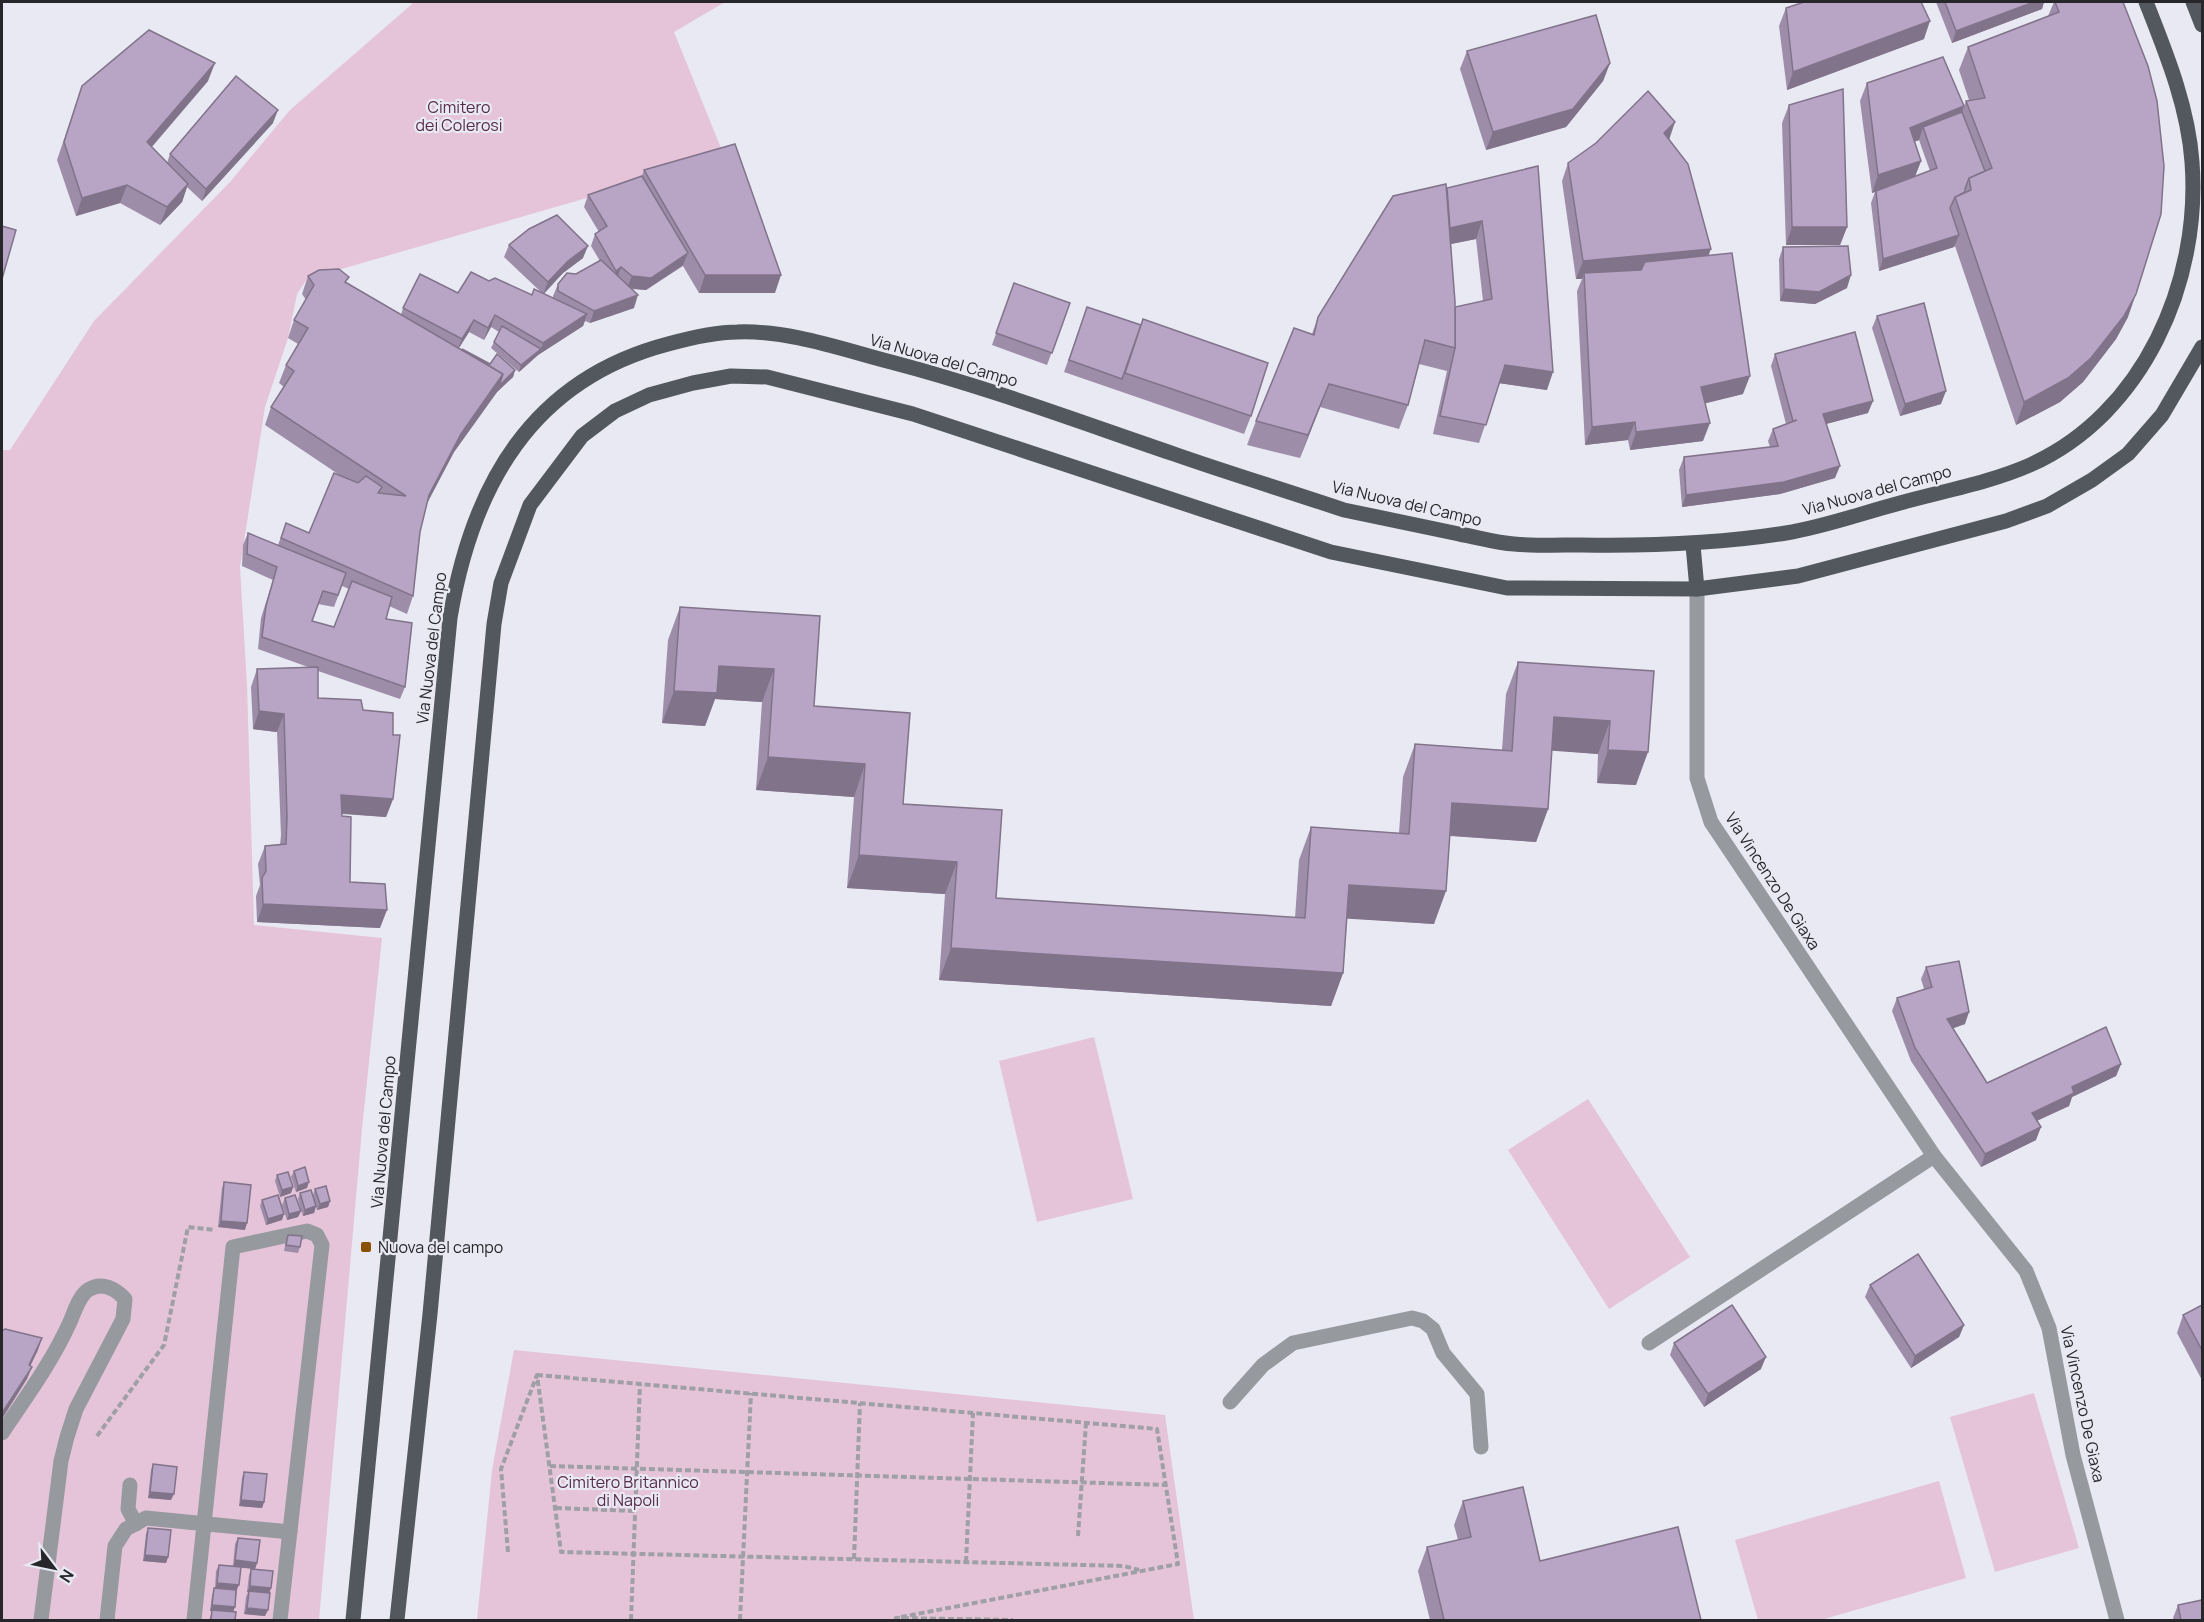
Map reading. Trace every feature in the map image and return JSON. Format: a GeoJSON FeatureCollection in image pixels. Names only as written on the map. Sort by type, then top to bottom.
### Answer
{"type":"FeatureCollection","features":[{"type":"Feature","properties":{"kind":"main road","name":"Via Nuova del Campo"},"geometry":{"type":"LineString","coordinates":[[353,1620],[450,618],[457,573],[491,482],[517,443],[551,405],[590,374],[633,353],[684,340],[736,332],[780,335],[926,371],[1344,510],[1513,544],[1693,545],[1789,533],[2000,475],[2031,464],[2063,446],[2099,420],[2124,392],[2166,324],[2190,240],[2193,204],[2192,160],[2184,117],[2173,73],[2146,2]]}},
{"type":"Feature","properties":{"kind":"main road"},"geometry":{"type":"LineString","coordinates":[[2193,2],[2202,25]]}},
{"type":"Feature","properties":{"kind":"main road"},"geometry":{"type":"LineString","coordinates":[[397,1620],[430,1314],[494,624],[501,583],[530,505],[582,436],[615,411],[649,395],[693,383],[731,376],[767,377],[913,414],[1331,552],[1507,588],[1697,590],[1798,576],[2006,521],[2047,506],[2092,480],[2128,454],[2162,415],[2202,347]]}},
{"type":"Feature","properties":{"kind":"main road"},"geometry":{"type":"LineString","coordinates":[[1693,545],[1697,590]]}},
{"type":"Feature","properties":{"kind":"street","name":"Via Vincenzo De Giaxa"},"geometry":{"type":"LineString","coordinates":[[1697,590],[1698,778],[1711,822],[1934,1155],[2026,1271],[2049,1328],[2073,1455],[2117,1620]]}},
{"type":"Feature","properties":{"kind":"street"},"geometry":{"type":"LineString","coordinates":[[1649,1342],[1934,1155]]}},
{"type":"Feature","properties":{"kind":"street"},"geometry":{"type":"LineString","coordinates":[[194,1620],[232,1247],[307,1231],[317,1235],[322,1245],[280,1620]]}},
{"type":"Feature","properties":{"kind":"street"},"geometry":{"type":"LineString","coordinates":[[2,1433],[59,1346],[79,1302],[89,1290],[106,1286],[118,1291],[125,1299],[123,1319],[76,1409],[61,1461],[41,1620]]}},
{"type":"Feature","properties":{"kind":"street"},"geometry":{"type":"LineString","coordinates":[[1230,1402],[1263,1365],[1293,1343],[1412,1318],[1424,1321],[1433,1329],[1443,1353],[1477,1394],[1481,1447]]}},
{"type":"Feature","properties":{"kind":"street"},"geometry":{"type":"LineString","coordinates":[[130,1485],[128,1509],[135,1524]]}},
{"type":"Feature","properties":{"kind":"street"},"geometry":{"type":"LineString","coordinates":[[107,1620],[115,1546],[126,1529],[146,1518],[290,1532]]}},
{"type":"Feature","properties":{"kind":"path"},"geometry":{"type":"LineString","coordinates":[[61,1461],[84,1453],[164,1346],[188,1227],[215,1230]]}},
{"type":"Feature","properties":{"kind":"path"},"geometry":{"type":"LineString","coordinates":[[537,1375],[1157,1429],[1178,1564],[896,1618],[1013,1620]]}},
{"type":"Feature","properties":{"kind":"path"},"geometry":{"type":"LineString","coordinates":[[537,1375],[561,1552],[1124,1566],[1143,1571]]}},
{"type":"Feature","properties":{"kind":"path"},"geometry":{"type":"LineString","coordinates":[[508,1552],[501,1469],[537,1375]]}},
{"type":"Feature","properties":{"kind":"path"},"geometry":{"type":"LineString","coordinates":[[631,1620],[640,1384]]}},
{"type":"Feature","properties":{"kind":"path"},"geometry":{"type":"LineString","coordinates":[[740,1620],[751,1393]]}},
{"type":"Feature","properties":{"kind":"path"},"geometry":{"type":"LineString","coordinates":[[854,1558],[860,1403]]}},
{"type":"Feature","properties":{"kind":"path"},"geometry":{"type":"LineString","coordinates":[[966,1562],[973,1413]]}},
{"type":"Feature","properties":{"kind":"path"},"geometry":{"type":"LineString","coordinates":[[1078,1536],[1086,1423]]}},
{"type":"Feature","properties":{"kind":"path"},"geometry":{"type":"LineString","coordinates":[[550,1466],[1166,1485]]}},
{"type":"Feature","properties":{"kind":"path"},"geometry":{"type":"LineString","coordinates":[[556,1509],[635,1511]]}},
{"type":"Feature","properties":{"kind":"green space","name":"Cimitero dei Colerosi"},"geometry":{"type":"Polygon","coordinates":[[[411,2],[725,2],[674,32],[725,158],[307,279],[297,294],[288,338],[265,407],[240,567],[247,685],[254,925],[382,938],[362,1129],[319,1620],[2,1620],[2,450],[10,450],[94,321],[230,182],[290,110],[412,4],[411,2]]]}},
{"type":"Feature","properties":{"kind":"green space"},"geometry":{"type":"Polygon","coordinates":[[[1094,1037],[1133,1199],[1037,1222],[999,1061],[1094,1037]]]}},
{"type":"Feature","properties":{"kind":"green space"},"geometry":{"type":"Polygon","coordinates":[[[1588,1099],[1690,1257],[1609,1309],[1508,1150],[1588,1099]]]}},
{"type":"Feature","properties":{"kind":"green space","name":"Cimitero Britannico di Napoli"},"geometry":{"type":"Polygon","coordinates":[[[514,1350],[1165,1415],[1194,1620],[477,1620],[492,1470],[514,1350]]]}},
{"type":"Feature","properties":{"kind":"green space"},"geometry":{"type":"Polygon","coordinates":[[[2034,1393],[2079,1548],[1995,1572],[1950,1417],[2034,1393]]]}},
{"type":"Feature","properties":{"kind":"green space"},"geometry":{"type":"Polygon","coordinates":[[[1939,1481],[1966,1578],[1821,1620],[1758,1620],[1735,1540],[1939,1481]]]}},
{"type":"Feature","properties":{"kind":"building"},"geometry":{"type":"Polygon","coordinates":[[[1804,2],[1921,2],[1930,21],[1793,72],[1786,8],[1804,2]]]}},
{"type":"Feature","properties":{"kind":"building"},"geometry":{"type":"Polygon","coordinates":[[[1945,2],[2034,2],[1956,31],[1945,2]]]}},
{"type":"Feature","properties":{"kind":"building"},"geometry":{"type":"Polygon","coordinates":[[[2055,2],[2123,2],[2148,66],[2157,101],[2164,166],[2161,214],[2136,294],[2124,316],[2091,358],[2068,378],[2024,402],[1955,197],[1971,190],[1969,178],[1992,168],[1966,101],[1985,98],[1968,47],[2059,12],[2055,2]]]}},
{"type":"Feature","properties":{"kind":"building"},"geometry":{"type":"Polygon","coordinates":[[[1596,15],[1610,63],[1573,109],[1493,132],[1467,51],[1596,15]]]}},
{"type":"Feature","properties":{"kind":"building"},"geometry":{"type":"Polygon","coordinates":[[[149,30],[215,63],[147,142],[188,184],[167,207],[127,185],[82,198],[64,142],[82,86],[149,30]]]}},
{"type":"Feature","properties":{"kind":"building"},"geometry":{"type":"Polygon","coordinates":[[[1943,57],[1964,106],[1910,128],[1921,161],[1878,175],[1867,83],[1943,57]]]}},
{"type":"Feature","properties":{"kind":"building"},"geometry":{"type":"Polygon","coordinates":[[[236,76],[278,110],[206,189],[170,154],[236,76]]]}},
{"type":"Feature","properties":{"kind":"building"},"geometry":{"type":"Polygon","coordinates":[[[1843,89],[1847,227],[1792,227],[1789,105],[1843,89]]]}},
{"type":"Feature","properties":{"kind":"building"},"geometry":{"type":"Polygon","coordinates":[[[1648,91],[1675,122],[1664,133],[1688,164],[1711,249],[1583,261],[1568,163],[1596,143],[1648,91]]]}},
{"type":"Feature","properties":{"kind":"building"},"geometry":{"type":"Polygon","coordinates":[[[1962,112],[1985,171],[1969,178],[1965,192],[1955,197],[1950,208],[1959,235],[1883,259],[1876,191],[1937,168],[1923,127],[1962,112]]]}},
{"type":"Feature","properties":{"kind":"building"},"geometry":{"type":"Polygon","coordinates":[[[735,144],[781,275],[705,275],[644,170],[735,144]]]}},
{"type":"Feature","properties":{"kind":"building"},"geometry":{"type":"Polygon","coordinates":[[[1538,166],[1553,372],[1505,365],[1486,425],[1440,416],[1455,348],[1455,307],[1492,299],[1482,221],[1450,228],[1447,188],[1538,166]]]}},
{"type":"Feature","properties":{"kind":"building"},"geometry":{"type":"Polygon","coordinates":[[[642,176],[688,253],[651,278],[632,276],[621,267],[616,271],[595,234],[607,226],[588,195],[642,176]]]}},
{"type":"Feature","properties":{"kind":"building"},"geometry":{"type":"Polygon","coordinates":[[[1446,184],[1455,302],[1455,348],[1425,340],[1408,405],[1329,384],[1308,435],[1256,421],[1294,328],[1314,335],[1318,317],[1393,196],[1446,184]]]}},
{"type":"Feature","properties":{"kind":"building"},"geometry":{"type":"Polygon","coordinates":[[[557,215],[588,246],[568,261],[548,282],[509,245],[529,229],[557,215]]]}},
{"type":"Feature","properties":{"kind":"building"},"geometry":{"type":"Polygon","coordinates":[[[2,226],[16,230],[2,279],[2,226]]]}},
{"type":"Feature","properties":{"kind":"building"},"geometry":{"type":"Polygon","coordinates":[[[1848,246],[1851,275],[1819,292],[1784,289],[1783,247],[1848,246]]]}},
{"type":"Feature","properties":{"kind":"building"},"geometry":{"type":"Polygon","coordinates":[[[1732,253],[1750,376],[1701,387],[1710,423],[1636,432],[1635,422],[1592,427],[1584,273],[1641,270],[1645,262],[1732,253]]]}},
{"type":"Feature","properties":{"kind":"building"},"geometry":{"type":"Polygon","coordinates":[[[601,260],[638,295],[594,311],[558,291],[558,284],[567,273],[576,274],[601,260]]]}},
{"type":"Feature","properties":{"kind":"building"},"geometry":{"type":"Polygon","coordinates":[[[339,269],[349,277],[345,282],[503,374],[461,434],[429,495],[420,532],[413,596],[281,538],[286,523],[309,533],[334,473],[358,483],[366,476],[382,487],[378,493],[406,496],[271,407],[294,371],[286,365],[308,328],[294,320],[314,285],[308,276],[319,270],[339,269]]]}},
{"type":"Feature","properties":{"kind":"building"},"geometry":{"type":"Polygon","coordinates":[[[471,272],[489,281],[495,278],[532,295],[534,289],[587,314],[543,343],[495,315],[488,328],[474,320],[462,339],[403,308],[420,274],[458,293],[471,272]]]}},
{"type":"Feature","properties":{"kind":"building"},"geometry":{"type":"Polygon","coordinates":[[[1014,283],[1070,303],[1052,353],[996,333],[1014,283]]]}},
{"type":"Feature","properties":{"kind":"building"},"geometry":{"type":"Polygon","coordinates":[[[1924,303],[1946,391],[1905,404],[1877,316],[1924,303]]]}},
{"type":"Feature","properties":{"kind":"building"},"geometry":{"type":"Polygon","coordinates":[[[1087,307],[1141,325],[1122,379],[1069,360],[1087,307]]]}},
{"type":"Feature","properties":{"kind":"building"},"geometry":{"type":"Polygon","coordinates":[[[1143,319],[1268,363],[1251,416],[1125,373],[1143,319]]]}},
{"type":"Feature","properties":{"kind":"building"},"geometry":{"type":"Polygon","coordinates":[[[502,326],[541,349],[521,365],[494,342],[502,326]]]}},
{"type":"Feature","properties":{"kind":"building"},"geometry":{"type":"Polygon","coordinates":[[[1855,332],[1873,401],[1823,414],[1840,466],[1784,482],[1686,495],[1684,457],[1778,446],[1773,429],[1797,420],[1793,421],[1775,354],[1855,332]]]}},
{"type":"Feature","properties":{"kind":"building"},"geometry":{"type":"Polygon","coordinates":[[[462,349],[490,364],[497,354],[515,370],[499,386],[503,374],[462,349]]]}},
{"type":"Feature","properties":{"kind":"building"},"geometry":{"type":"Polygon","coordinates":[[[248,533],[346,573],[338,595],[323,591],[312,621],[334,627],[352,581],[392,597],[386,619],[412,623],[405,687],[262,637],[266,606],[277,567],[247,554],[248,533]]]}},
{"type":"Feature","properties":{"kind":"building"},"geometry":{"type":"Polygon","coordinates":[[[680,607],[820,616],[814,706],[910,713],[903,804],[1002,810],[996,898],[1305,918],[1311,827],[1409,834],[1415,744],[1512,751],[1518,662],[1654,671],[1648,752],[1608,750],[1610,721],[1554,717],[1548,809],[1452,803],[1446,891],[1349,885],[1343,973],[951,948],[957,862],[859,855],[865,764],[768,757],[774,669],[719,666],[717,693],[674,691],[680,607]]]}},
{"type":"Feature","properties":{"kind":"building"},"geometry":{"type":"Polygon","coordinates":[[[318,667],[318,698],[361,700],[363,710],[393,713],[393,735],[400,735],[393,799],[341,795],[342,816],[351,817],[350,882],[385,884],[387,910],[263,904],[262,878],[266,871],[265,846],[286,844],[287,817],[284,714],[259,711],[257,669],[318,667]]]}},
{"type":"Feature","properties":{"kind":"building"},"geometry":{"type":"Polygon","coordinates":[[[1959,961],[1969,1012],[1947,1019],[1987,1083],[2106,1027],[2121,1064],[2072,1087],[2074,1093],[2032,1113],[2041,1127],[1985,1154],[1915,1048],[1897,998],[1932,987],[1926,967],[1959,961]]]}},
{"type":"Feature","properties":{"kind":"building"},"geometry":{"type":"Polygon","coordinates":[[[305,1167],[309,1182],[298,1186],[294,1171],[305,1167]]]}},
{"type":"Feature","properties":{"kind":"building"},"geometry":{"type":"Polygon","coordinates":[[[288,1172],[293,1187],[282,1190],[277,1175],[288,1172]]]}},
{"type":"Feature","properties":{"kind":"building"},"geometry":{"type":"Polygon","coordinates":[[[224,1182],[251,1185],[247,1223],[221,1221],[224,1182]]]}},
{"type":"Feature","properties":{"kind":"building"},"geometry":{"type":"Polygon","coordinates":[[[326,1186],[330,1201],[320,1204],[315,1189],[326,1186]]]}},
{"type":"Feature","properties":{"kind":"building"},"geometry":{"type":"Polygon","coordinates":[[[311,1190],[316,1206],[305,1210],[300,1193],[311,1190]]]}},
{"type":"Feature","properties":{"kind":"building"},"geometry":{"type":"Polygon","coordinates":[[[278,1195],[284,1214],[268,1219],[262,1200],[278,1195]]]}},
{"type":"Feature","properties":{"kind":"building"},"geometry":{"type":"Polygon","coordinates":[[[295,1195],[301,1211],[289,1214],[285,1198],[295,1195]]]}},
{"type":"Feature","properties":{"kind":"building"},"geometry":{"type":"Polygon","coordinates":[[[288,1235],[302,1236],[300,1247],[286,1245],[288,1235]]]}},
{"type":"Feature","properties":{"kind":"building"},"geometry":{"type":"Polygon","coordinates":[[[1918,1254],[1964,1325],[1915,1356],[1870,1285],[1918,1254]]]}},
{"type":"Feature","properties":{"kind":"building"},"geometry":{"type":"Polygon","coordinates":[[[1732,1305],[1766,1357],[1708,1394],[1674,1343],[1732,1305]]]}},
{"type":"Feature","properties":{"kind":"building"},"geometry":{"type":"Polygon","coordinates":[[[2202,1305],[2202,1350],[2183,1315],[2202,1305]]]}},
{"type":"Feature","properties":{"kind":"building"},"geometry":{"type":"Polygon","coordinates":[[[5,1329],[42,1338],[29,1365],[32,1367],[2,1413],[2,1331],[5,1329]]]}},
{"type":"Feature","properties":{"kind":"building"},"geometry":{"type":"Polygon","coordinates":[[[153,1464],[177,1467],[174,1494],[150,1492],[153,1464]]]}},
{"type":"Feature","properties":{"kind":"building"},"geometry":{"type":"Polygon","coordinates":[[[244,1472],[267,1474],[264,1502],[241,1500],[244,1472]]]}},
{"type":"Feature","properties":{"kind":"building"},"geometry":{"type":"Polygon","coordinates":[[[1523,1487],[1540,1561],[1678,1527],[1701,1620],[1444,1620],[1427,1547],[1471,1537],[1463,1501],[1523,1487]]]}},
{"type":"Feature","properties":{"kind":"building"},"geometry":{"type":"Polygon","coordinates":[[[148,1528],[171,1530],[168,1557],[145,1555],[148,1528]]]}},
{"type":"Feature","properties":{"kind":"building"},"geometry":{"type":"Polygon","coordinates":[[[238,1538],[260,1540],[257,1563],[235,1560],[238,1538]]]}},
{"type":"Feature","properties":{"kind":"building"},"geometry":{"type":"Polygon","coordinates":[[[219,1565],[241,1567],[239,1585],[217,1583],[219,1565]]]}},
{"type":"Feature","properties":{"kind":"building"},"geometry":{"type":"Polygon","coordinates":[[[251,1569],[273,1571],[271,1588],[250,1586],[251,1569]]]}},
{"type":"Feature","properties":{"kind":"building"},"geometry":{"type":"Polygon","coordinates":[[[214,1588],[236,1590],[235,1607],[212,1605],[214,1588]]]}},
{"type":"Feature","properties":{"kind":"building"},"geometry":{"type":"Polygon","coordinates":[[[249,1591],[270,1593],[268,1610],[247,1608],[249,1591]]]}},
{"type":"Feature","properties":{"kind":"building"},"geometry":{"type":"Polygon","coordinates":[[[2202,1600],[2202,1620],[2181,1620],[2178,1605],[2202,1600]]]}},
{"type":"Feature","properties":{"kind":"building"},"geometry":{"type":"Polygon","coordinates":[[[212,1610],[236,1612],[235,1620],[211,1620],[212,1610]]]}},
{"type":"Feature","properties":{"kind":"place","name":"Nuova del campo"},"geometry":{"type":"Point","coordinates":[366,1247]}}]}
